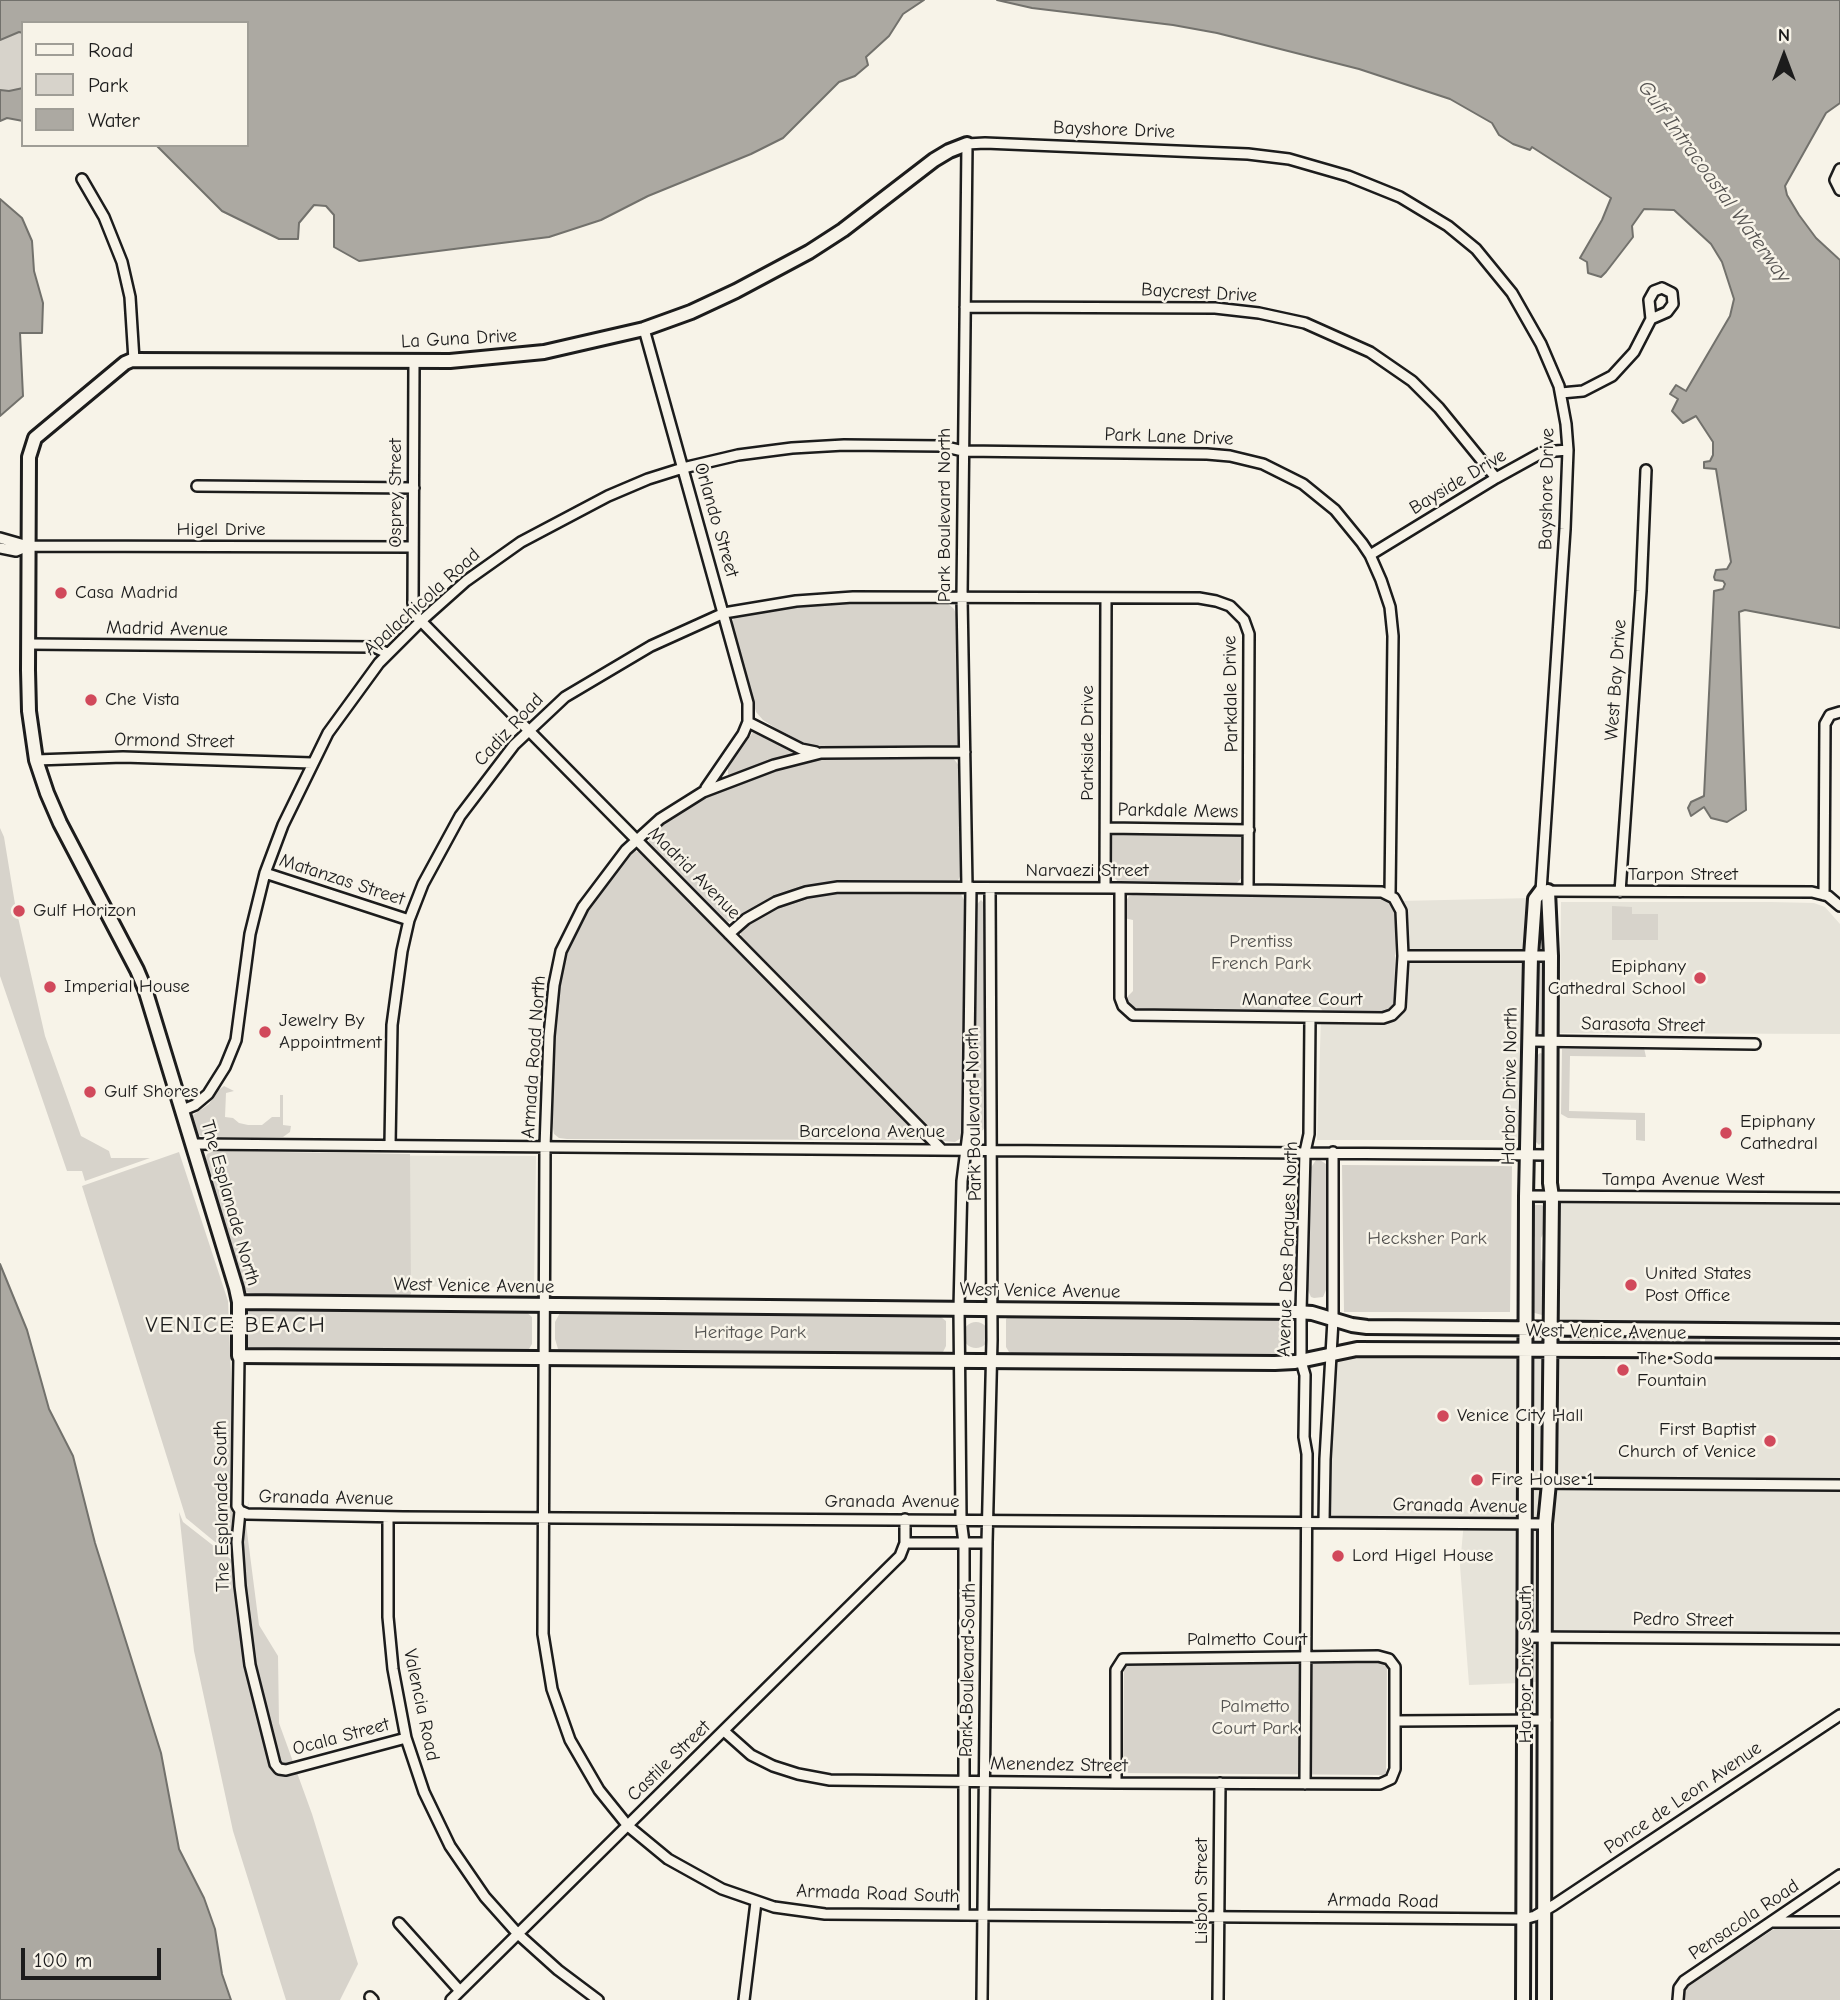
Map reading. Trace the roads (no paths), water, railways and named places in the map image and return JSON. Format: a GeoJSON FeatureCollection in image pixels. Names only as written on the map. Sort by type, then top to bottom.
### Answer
{"type":"FeatureCollection","features":[{"type":"Feature","properties":{"kind":"street","name":"Park Boulevard North"},"geometry":{"type":"LineString","coordinates":[[959,1360],[962,1181],[968,1133],[969,887],[962,597],[967,144]]}},
{"type":"Feature","properties":{"kind":"street","name":"La Guna Drive"},"geometry":{"type":"LineString","coordinates":[[134,360],[414,362],[483,359],[544,352],[644,329],[691,312],[736,291],[809,252],[844,230],[934,160],[949,150],[967,144]]}},
{"type":"Feature","properties":{"kind":"street","name":"Bayshore Drive"},"geometry":{"type":"LineString","coordinates":[[967,144],[1259,154],[1323,168],[1380,188],[1423,210],[1476,249],[1492,266],[1512,293],[1536,336],[1561,393],[1568,450],[1545,824]]}},
{"type":"Feature","properties":{"kind":"street"},"geometry":{"type":"LineString","coordinates":[[1840,169],[1835,180],[1840,190]]}},
{"type":"Feature","properties":{"kind":"street"},"geometry":{"type":"LineString","coordinates":[[28,546],[29,457],[33,443],[43,429],[125,363],[134,360],[130,297],[122,262],[104,218],[82,179]]}},
{"type":"Feature","properties":{"kind":"street","name":"Baycrest Drive"},"geometry":{"type":"LineString","coordinates":[[964,307],[1215,308],[1259,313],[1305,323],[1370,352],[1412,381],[1439,408],[1496,478]]}},
{"type":"Feature","properties":{"kind":"street"},"geometry":{"type":"LineString","coordinates":[[1561,393],[1583,391],[1612,376],[1634,352],[1651,319]]}},
{"type":"Feature","properties":{"kind":"street","name":"Orlando Street"},"geometry":{"type":"LineString","coordinates":[[644,329],[748,703],[748,722]]}},
{"type":"Feature","properties":{"kind":"street","name":"Osprey Street"},"geometry":{"type":"LineString","coordinates":[[414,362],[413,606],[420,622]]}},
{"type":"Feature","properties":{"kind":"street","name":"Apalachicola Road"},"geometry":{"type":"LineString","coordinates":[[183,1110],[200,1102],[212,1090],[236,1040],[250,934],[265,873],[283,825],[312,763],[346,707],[387,653],[485,565],[520,542],[608,496],[683,468],[738,455],[818,446],[942,446],[963,451]]}},
{"type":"Feature","properties":{"kind":"street","name":"Bayside Drive"},"geometry":{"type":"LineString","coordinates":[[1370,555],[1496,478],[1547,451],[1568,450]]}},
{"type":"Feature","properties":{"kind":"street","name":"Park Lane Drive"},"geometry":{"type":"LineString","coordinates":[[963,451],[1207,454],[1252,460],[1285,475],[1320,496],[1349,525],[1370,555],[1387,597],[1393,636],[1390,895]]}},
{"type":"Feature","properties":{"kind":"street","name":"West Bay Drive"},"geometry":{"type":"LineString","coordinates":[[1620,892],[1641,591],[1646,470]]}},
{"type":"Feature","properties":{"kind":"street"},"geometry":{"type":"LineString","coordinates":[[197,486],[414,488]]}},
{"type":"Feature","properties":{"kind":"street"},"geometry":{"type":"LineString","coordinates":[[0,538],[28,546]]}},
{"type":"Feature","properties":{"kind":"street"},"geometry":{"type":"LineString","coordinates":[[0,548],[16,551],[28,546]]}},
{"type":"Feature","properties":{"kind":"street","name":"Higel Drive"},"geometry":{"type":"LineString","coordinates":[[28,546],[413,547]]}},
{"type":"Feature","properties":{"kind":"street","name":"The Esplanade North"},"geometry":{"type":"LineString","coordinates":[[28,546],[29,711],[36,760],[60,822],[141,978],[239,1302],[239,1356]]}},
{"type":"Feature","properties":{"kind":"street","name":"Parkdale Drive"},"geometry":{"type":"LineString","coordinates":[[962,597],[1208,599],[1230,606],[1244,620],[1249,639],[1248,890]]}},
{"type":"Feature","properties":{"kind":"street","name":"Cadiz Road"},"geometry":{"type":"LineString","coordinates":[[390,1145],[393,1014],[397,976],[409,920],[433,861],[460,816],[496,767],[528,730],[565,697],[610,669],[678,632],[724,613],[826,598],[962,597]]}},
{"type":"Feature","properties":{"kind":"street","name":"Parkside Drive"},"geometry":{"type":"LineString","coordinates":[[1105,888],[1106,598]]}},
{"type":"Feature","properties":{"kind":"street","name":"Madrid Avenue"},"geometry":{"type":"LineString","coordinates":[[420,622],[942,1150]]}},
{"type":"Feature","properties":{"kind":"street","name":"Madrid Avenue"},"geometry":{"type":"LineString","coordinates":[[28,645],[374,647],[387,653]]}},
{"type":"Feature","properties":{"kind":"street"},"geometry":{"type":"LineString","coordinates":[[1840,712],[1830,715],[1824,727],[1824,895],[1840,906]]}},
{"type":"Feature","properties":{"kind":"street"},"geometry":{"type":"LineString","coordinates":[[703,792],[738,743],[748,722],[801,749],[821,753]]}},
{"type":"Feature","properties":{"kind":"street","name":"Armada Road North"},"geometry":{"type":"LineString","coordinates":[[545,1358],[545,1147],[550,1023],[561,951],[566,936],[589,898],[635,840],[672,811],[703,792],[774,765],[821,753],[965,752]]}},
{"type":"Feature","properties":{"kind":"street","name":"Ormond Street"},"geometry":{"type":"LineString","coordinates":[[36,760],[137,758],[312,763]]}},
{"type":"Feature","properties":{"kind":"street","name":"Harbor Drive North"},"geometry":{"type":"LineString","coordinates":[[1545,824],[1544,891],[1551,956],[1550,1328]]}},
{"type":"Feature","properties":{"kind":"street","name":"Parkdale Mews"},"geometry":{"type":"LineString","coordinates":[[1106,828],[1249,830]]}},
{"type":"Feature","properties":{"kind":"street","name":"Matanzas Street"},"geometry":{"type":"LineString","coordinates":[[265,873],[409,920]]}},
{"type":"Feature","properties":{"kind":"street","name":"Narvaezi Street"},"geometry":{"type":"LineString","coordinates":[[729,934],[746,919],[770,905],[816,890],[848,886],[1375,891],[1390,895]]}},
{"type":"Feature","properties":{"kind":"street","name":"Park Boulevard North"},"geometry":{"type":"LineString","coordinates":[[990,888],[992,1340]]}},
{"type":"Feature","properties":{"kind":"street","name":"Manatee Court"},"geometry":{"type":"LineString","coordinates":[[1120,888],[1120,998],[1130,1013],[1140,1017],[1383,1018],[1392,1015],[1401,1004],[1403,956]]}},
{"type":"Feature","properties":{"kind":"street","name":"Harbor Drive North"},"geometry":{"type":"LineString","coordinates":[[1525,1350],[1531,956],[1535,899],[1544,891]]}},
{"type":"Feature","properties":{"kind":"street","name":"Tarpon Street"},"geometry":{"type":"LineString","coordinates":[[1544,891],[1812,892],[1824,895]]}},
{"type":"Feature","properties":{"kind":"street"},"geometry":{"type":"LineString","coordinates":[[1390,895],[1397,901],[1401,911],[1403,956],[1551,956]]}},
{"type":"Feature","properties":{"kind":"street","name":"Avenue Des Parques North"},"geometry":{"type":"LineString","coordinates":[[1305,1784],[1307,1522],[1305,1375],[1301,1361],[1301,1312],[1305,1152],[1309,1134],[1310,1018]]}},
{"type":"Feature","properties":{"kind":"street","name":"Sarasota Street"},"geometry":{"type":"LineString","coordinates":[[1530,1041],[1755,1044]]}},
{"type":"Feature","properties":{"kind":"street","name":"Barcelona Avenue"},"geometry":{"type":"LineString","coordinates":[[193,1144],[1550,1155]]}},
{"type":"Feature","properties":{"kind":"street"},"geometry":{"type":"LineString","coordinates":[[1324,1522],[1333,1320],[1332,1153]]}},
{"type":"Feature","properties":{"kind":"street","name":"Tampa Avenue West"},"geometry":{"type":"LineString","coordinates":[[1526,1196],[1840,1198]]}},
{"type":"Feature","properties":{"kind":"street","name":"West Venice Avenue"},"geometry":{"type":"LineString","coordinates":[[239,1302],[1301,1312],[1367,1327],[1840,1331]]}},
{"type":"Feature","properties":{"kind":"street","name":"Harbor Drive South"},"geometry":{"type":"LineString","coordinates":[[1544,2000],[1545,1524],[1549,1483],[1550,1328]]}},
{"type":"Feature","properties":{"kind":"street","name":"Park Boulevard South"},"geometry":{"type":"LineString","coordinates":[[982,2000],[992,1340]]}},
{"type":"Feature","properties":{"kind":"street","name":"West Venice Avenue"},"geometry":{"type":"LineString","coordinates":[[239,1356],[1275,1363],[1301,1361],[1366,1348],[1840,1351]]}},
{"type":"Feature","properties":{"kind":"street","name":"Harbor Drive South"},"geometry":{"type":"LineString","coordinates":[[1523,2000],[1525,1350]]}},
{"type":"Feature","properties":{"kind":"street","name":"The Esplanade South"},"geometry":{"type":"LineString","coordinates":[[239,1356],[237,1506],[240,1511],[237,1542],[250,1665],[275,1764],[279,1769],[286,1770]]}},
{"type":"Feature","properties":{"kind":"street","name":"Armada Road South"},"geometry":{"type":"LineString","coordinates":[[545,1358],[543,1634],[552,1689],[562,1721],[578,1756],[599,1790],[628,1826],[668,1859],[722,1889],[774,1907],[825,1914],[1219,1916]]}},
{"type":"Feature","properties":{"kind":"street","name":"Park Boulevard South"},"geometry":{"type":"LineString","coordinates":[[959,1360],[961,1520],[964,1543],[964,1915]]}},
{"type":"Feature","properties":{"kind":"street"},"geometry":{"type":"LineString","coordinates":[[1523,1483],[1840,1485]]}},
{"type":"Feature","properties":{"kind":"street","name":"Granada Avenue"},"geometry":{"type":"LineString","coordinates":[[240,1511],[247,1514],[388,1517],[1545,1524]]}},
{"type":"Feature","properties":{"kind":"street","name":"Valencia Road"},"geometry":{"type":"LineString","coordinates":[[388,1517],[390,1644],[396,1692],[406,1738],[424,1792],[450,1846],[485,1897],[518,1934],[558,1970],[598,2000]]}},
{"type":"Feature","properties":{"kind":"street"},"geometry":{"type":"LineString","coordinates":[[905,1519],[905,1543],[987,1543]]}},
{"type":"Feature","properties":{"kind":"street","name":"Castile Street"},"geometry":{"type":"LineString","coordinates":[[451,2000],[900,1556],[905,1543]]}},
{"type":"Feature","properties":{"kind":"street","name":"Pedro Street"},"geometry":{"type":"LineString","coordinates":[[1525,1637],[1840,1639]]}},
{"type":"Feature","properties":{"kind":"street","name":"Palmetto Court"},"geometry":{"type":"LineString","coordinates":[[1116,1783],[1116,1670],[1123,1659],[1378,1656],[1389,1659],[1395,1673],[1395,1766]]}},
{"type":"Feature","properties":{"kind":"street","name":"Ponce de Leon Avenue"},"geometry":{"type":"LineString","coordinates":[[1545,1910],[1840,1715]]}},
{"type":"Feature","properties":{"kind":"street"},"geometry":{"type":"LineString","coordinates":[[1395,1721],[1546,1720]]}},
{"type":"Feature","properties":{"kind":"street","name":"Menendez Street"},"geometry":{"type":"LineString","coordinates":[[724,1731],[751,1755],[786,1771],[838,1781],[1383,1784],[1393,1776],[1395,1766]]}},
{"type":"Feature","properties":{"kind":"street","name":"Ocala Street"},"geometry":{"type":"LineString","coordinates":[[286,1770],[406,1738]]}},
{"type":"Feature","properties":{"kind":"street","name":"Lisbon Street"},"geometry":{"type":"LineString","coordinates":[[1218,2000],[1220,1783]]}},
{"type":"Feature","properties":{"kind":"street","name":"Pensacola Road"},"geometry":{"type":"LineString","coordinates":[[1678,2000],[1679,1988],[1684,1981],[1840,1875]]}},
{"type":"Feature","properties":{"kind":"street"},"geometry":{"type":"LineString","coordinates":[[744,2000],[756,1902]]}},
{"type":"Feature","properties":{"kind":"street","name":"Armada Road"},"geometry":{"type":"LineString","coordinates":[[1219,1916],[1524,1919],[1545,1910]]}},
{"type":"Feature","properties":{"kind":"street"},"geometry":{"type":"LineString","coordinates":[[1773,1922],[1840,1922]]}},
{"type":"Feature","properties":{"kind":"street"},"geometry":{"type":"LineString","coordinates":[[399,1923],[460,1992]]}},
{"type":"Feature","properties":{"kind":"water"},"geometry":{"type":"Polygon","coordinates":[[[0,0],[924,0],[903,14],[889,36],[866,57],[868,65],[855,76],[839,82],[783,138],[751,154],[648,196],[601,220],[549,237],[359,261],[334,247],[334,215],[326,206],[314,205],[299,223],[298,239],[279,239],[222,211],[158,147],[248,147],[248,21],[21,21],[21,32],[0,40],[0,0]]]}},
{"type":"Feature","properties":{"kind":"water","name":"Gulf Intracoastal Waterway"},"geometry":{"type":"Polygon","coordinates":[[[997,0],[1840,0],[1840,103],[1826,113],[1785,186],[1787,195],[1816,238],[1840,260],[1840,628],[1745,610],[1739,612],[1746,810],[1727,822],[1711,818],[1704,807],[1691,816],[1688,808],[1691,802],[1704,796],[1714,591],[1723,589],[1725,584],[1714,577],[1716,570],[1727,569],[1731,562],[1716,469],[1704,468],[1704,462],[1710,461],[1713,455],[1713,442],[1696,416],[1683,423],[1672,411],[1678,399],[1670,394],[1676,385],[1686,391],[1730,316],[1734,299],[1722,262],[1711,244],[1674,210],[1644,209],[1632,226],[1633,237],[1606,272],[1601,277],[1588,273],[1587,262],[1580,258],[1602,220],[1611,198],[1532,147],[1530,150],[1513,144],[1499,135],[1492,123],[1450,99],[1359,69],[1217,33],[1032,8],[997,0]]]}},
{"type":"Feature","properties":{"kind":"water"},"geometry":{"type":"Polygon","coordinates":[[[21,88],[21,121],[7,118],[0,121],[0,90],[21,88]]]}},
{"type":"Feature","properties":{"kind":"water"},"geometry":{"type":"Polygon","coordinates":[[[0,199],[22,218],[32,241],[34,271],[43,303],[42,333],[20,333],[23,396],[0,416],[0,199]]]}},
{"type":"Feature","properties":{"kind":"water"},"geometry":{"type":"Polygon","coordinates":[[[0,1264],[27,1330],[49,1409],[73,1456],[95,1543],[161,1753],[179,1849],[204,1898],[215,1929],[222,1974],[231,2000],[0,2000],[0,1264]]]}},
{"type":"Feature","properties":{"kind":"place","name":"Casa Madrid"},"geometry":{"type":"Point","coordinates":[61,593]}},
{"type":"Feature","properties":{"kind":"place","name":"Che Vista"},"geometry":{"type":"Point","coordinates":[91,700]}},
{"type":"Feature","properties":{"kind":"place","name":"Gulf Horizon"},"geometry":{"type":"Point","coordinates":[19,911]}},
{"type":"Feature","properties":{"kind":"place","name":"Epiphany Cathedral School"},"geometry":{"type":"Point","coordinates":[1700,978]}},
{"type":"Feature","properties":{"kind":"place","name":"Imperial House"},"geometry":{"type":"Point","coordinates":[50,987]}},
{"type":"Feature","properties":{"kind":"place","name":"Jewelry By Appointment"},"geometry":{"type":"Point","coordinates":[265,1032]}},
{"type":"Feature","properties":{"kind":"place","name":"Gulf Shores"},"geometry":{"type":"Point","coordinates":[90,1092]}},
{"type":"Feature","properties":{"kind":"place","name":"Epiphany Cathedral"},"geometry":{"type":"Point","coordinates":[1726,1133]}},
{"type":"Feature","properties":{"kind":"place","name":"United States Post Office"},"geometry":{"type":"Point","coordinates":[1631,1285]}},
{"type":"Feature","properties":{"kind":"place","name":"The Soda Fountain"},"geometry":{"type":"Point","coordinates":[1623,1370]}},
{"type":"Feature","properties":{"kind":"place","name":"Venice City Hall"},"geometry":{"type":"Point","coordinates":[1443,1416]}},
{"type":"Feature","properties":{"kind":"place","name":"First Baptist Church of Venice"},"geometry":{"type":"Point","coordinates":[1770,1441]}},
{"type":"Feature","properties":{"kind":"place","name":"Fire House 1"},"geometry":{"type":"Point","coordinates":[1477,1480]}},
{"type":"Feature","properties":{"kind":"place","name":"Lord Higel House"},"geometry":{"type":"Point","coordinates":[1338,1556]}},
{"type":"Feature","properties":{"kind":"district","name":"VENICE BEACH"},"geometry":{"type":"Point","coordinates":[236,1325]}},
{"type":"Feature","properties":{"kind":"park label","name":"Prentiss French Park"},"geometry":{"type":"Point","coordinates":[1261,953]}},
{"type":"Feature","properties":{"kind":"park label","name":"Hecksher Park"},"geometry":{"type":"Point","coordinates":[1427,1239]}},
{"type":"Feature","properties":{"kind":"park label","name":"Heritage Park"},"geometry":{"type":"Point","coordinates":[750,1333]}},
{"type":"Feature","properties":{"kind":"park label","name":"Palmetto Court Park"},"geometry":{"type":"Point","coordinates":[1255,1718]}}]}
